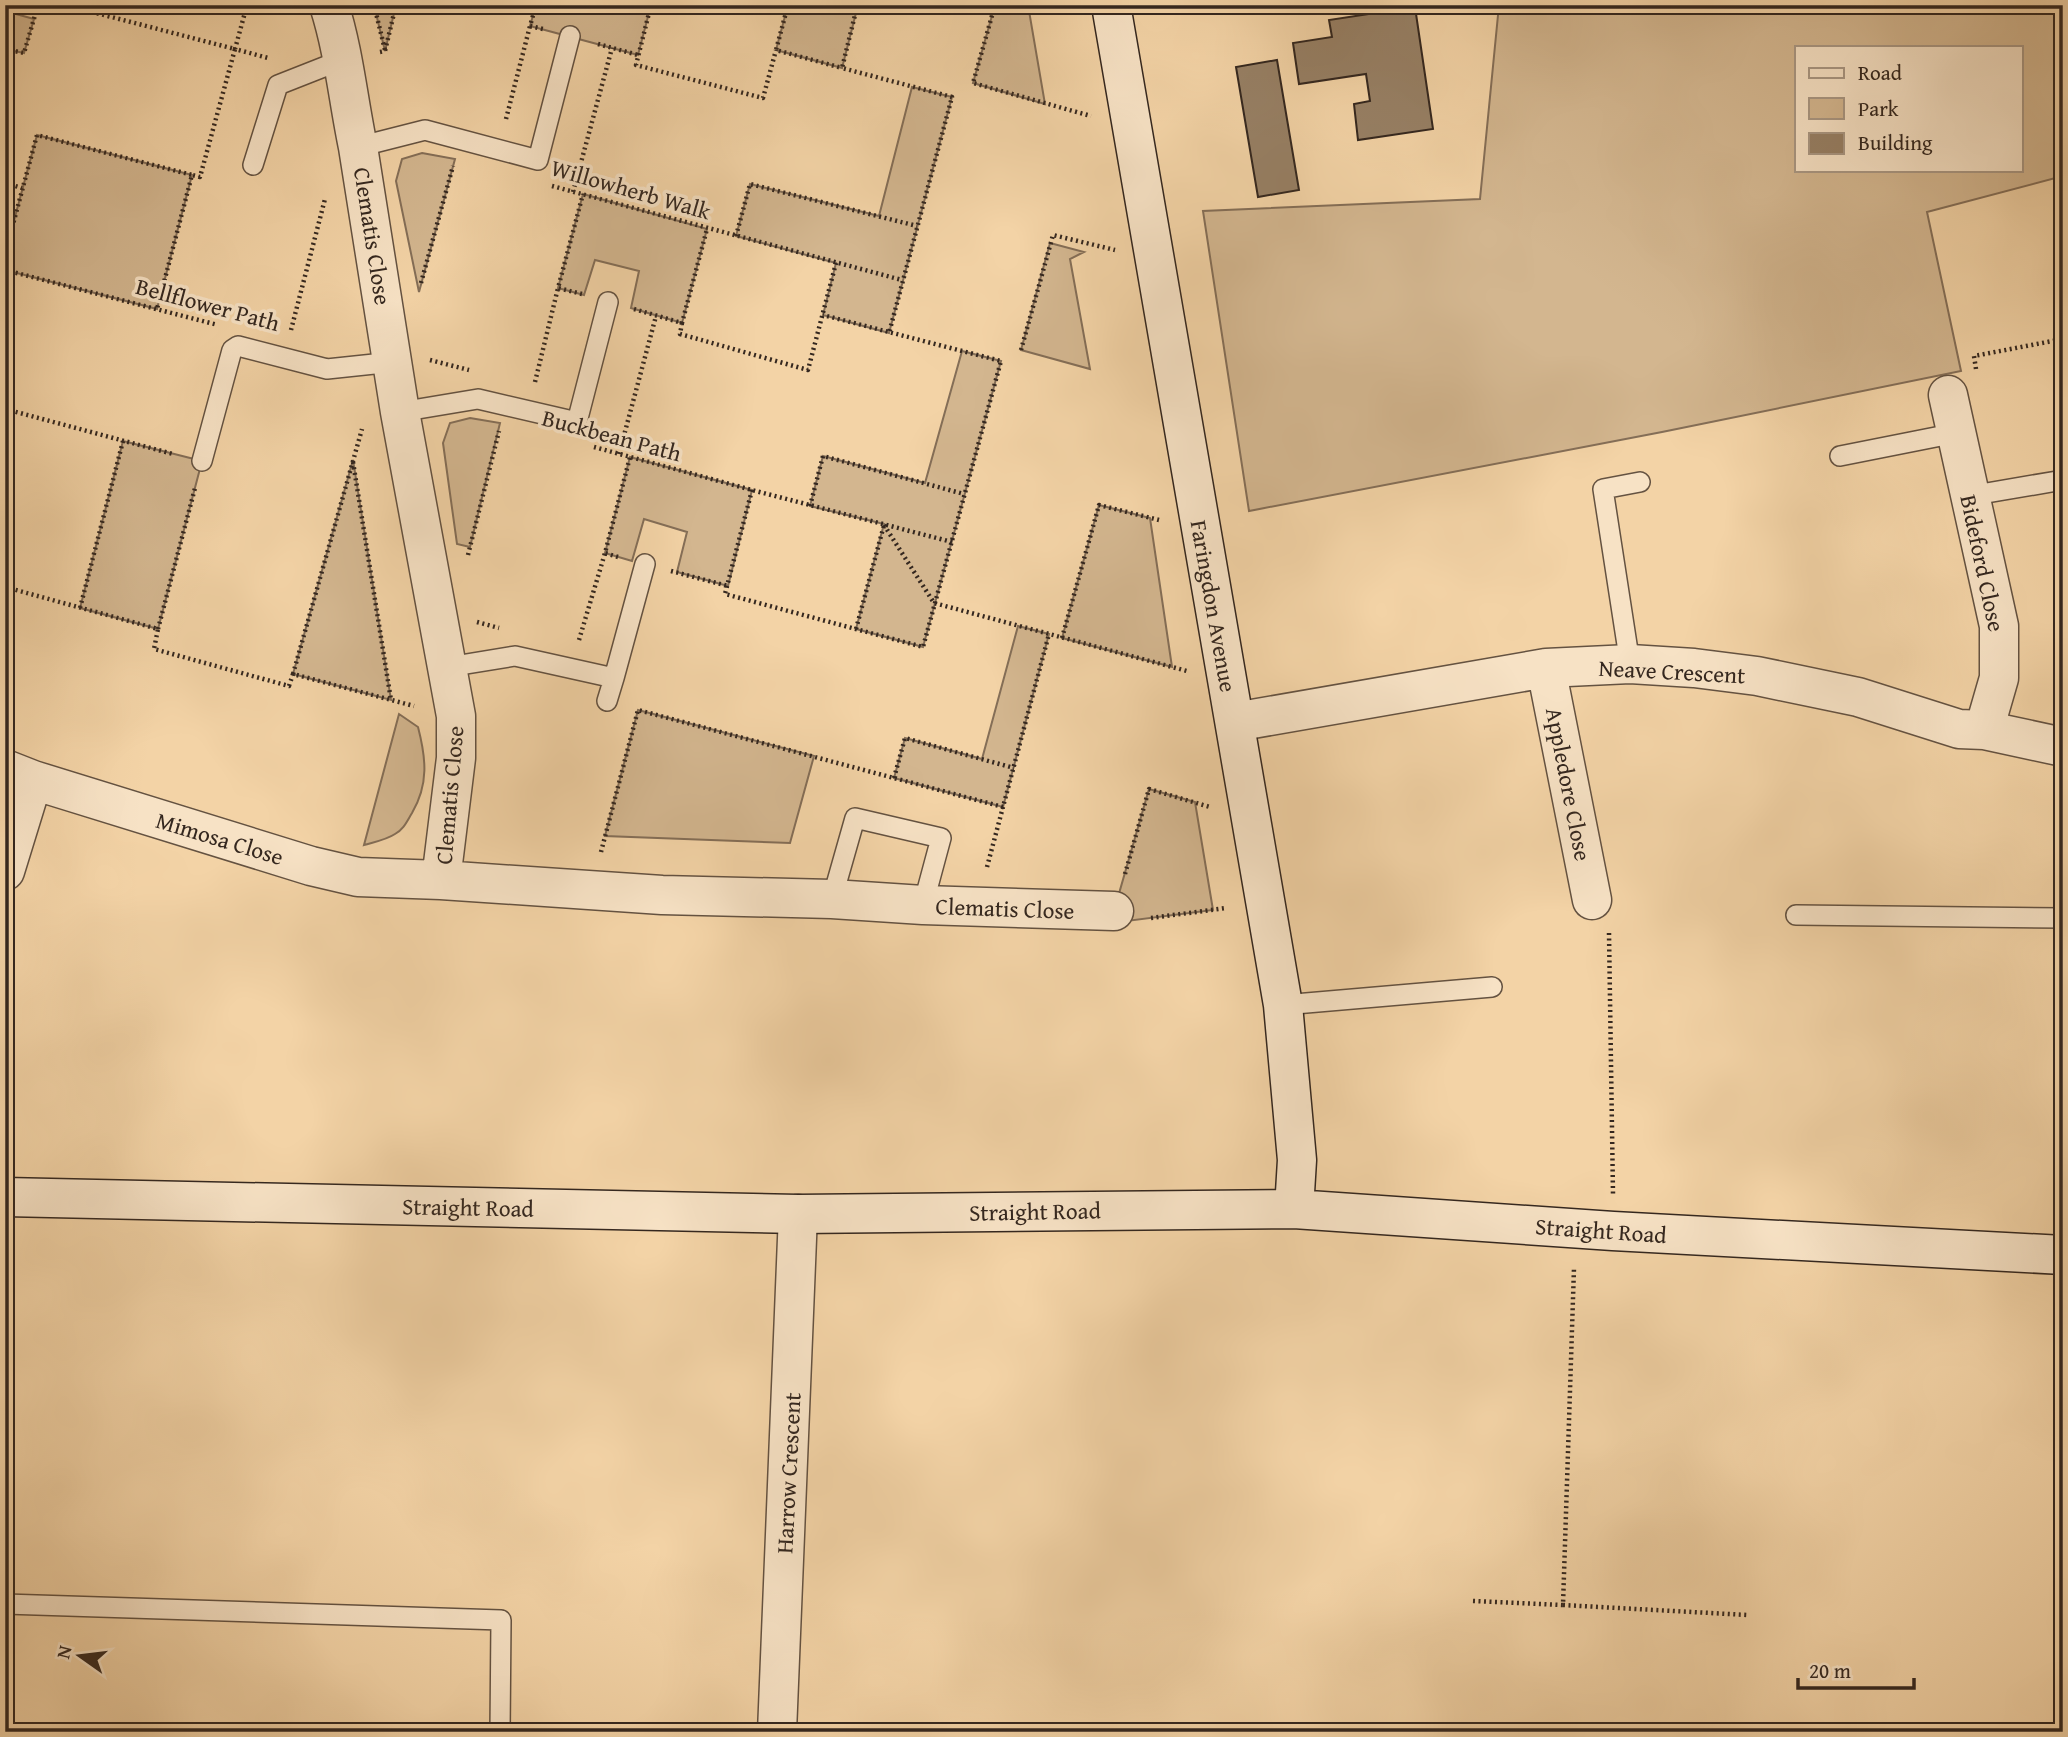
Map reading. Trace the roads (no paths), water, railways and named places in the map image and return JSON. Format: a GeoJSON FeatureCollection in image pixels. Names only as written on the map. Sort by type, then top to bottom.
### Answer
{"type":"FeatureCollection","features":[{"type":"Feature","properties":{"kind":"street","name":"Clematis Close"},"geometry":{"type":"LineString","coordinates":[[329,5],[344,59],[358,147],[408,360],[400,412],[456,716],[456,758],[441,880],[592,892],[1114,911]]}},
{"type":"Feature","properties":{"kind":"street","name":"Faringdon Avenue"},"geometry":{"type":"LineString","coordinates":[[1111,5],[1283,1005],[1297,1160],[1294,1209]]}},
{"type":"Feature","properties":{"kind":"street","name":"Bideford Close"},"geometry":{"type":"LineString","coordinates":[[1948,395],[1999,626],[1999,678],[1983,730]]}},
{"type":"Feature","properties":{"kind":"street","name":"Neave Crescent"},"geometry":{"type":"LineString","coordinates":[[1235,722],[1546,668],[1630,664],[1756,676],[1858,697],[1959,729],[1983,730],[2063,747]]}},
{"type":"Feature","properties":{"kind":"street","name":"Appledore Close"},"geometry":{"type":"LineString","coordinates":[[1546,668],[1592,900]]}},
{"type":"Feature","properties":{"kind":"street","name":"Mimosa Close"},"geometry":{"type":"LineString","coordinates":[[19,774],[311,866],[358,877],[441,880]]}},
{"type":"Feature","properties":{"kind":"street"},"geometry":{"type":"LineString","coordinates":[[5,871],[19,774]]}},
{"type":"Feature","properties":{"kind":"street","name":"Straight Road"},"geometry":{"type":"LineString","coordinates":[[5,1197],[798,1214],[1294,1209],[1575,1229],[2063,1255]]}},
{"type":"Feature","properties":{"kind":"street","name":"Harrow Crescent"},"geometry":{"type":"LineString","coordinates":[[777,1732],[798,1214]]}},
{"type":"Feature","properties":{"kind":"lane"},"geometry":{"type":"LineString","coordinates":[[358,147],[425,130],[538,160],[570,36]]}},
{"type":"Feature","properties":{"kind":"lane"},"geometry":{"type":"LineString","coordinates":[[253,165],[278,85],[344,59]]}},
{"type":"Feature","properties":{"kind":"lane"},"geometry":{"type":"LineString","coordinates":[[400,412],[478,398],[577,422],[608,302]]}},
{"type":"Feature","properties":{"kind":"lane"},"geometry":{"type":"LineString","coordinates":[[202,461],[232,350],[238,346],[327,369],[408,360]]}},
{"type":"Feature","properties":{"kind":"lane"},"geometry":{"type":"LineString","coordinates":[[1840,456],[1956,433]]}},
{"type":"Feature","properties":{"kind":"lane"},"geometry":{"type":"LineString","coordinates":[[1969,496],[2063,480]]}},
{"type":"Feature","properties":{"kind":"lane"},"geometry":{"type":"LineString","coordinates":[[1630,664],[1602,489],[1640,482]]}},
{"type":"Feature","properties":{"kind":"lane"},"geometry":{"type":"LineString","coordinates":[[607,701],[645,564]]}},
{"type":"Feature","properties":{"kind":"lane"},"geometry":{"type":"LineString","coordinates":[[448,667],[515,656],[614,678]]}},
{"type":"Feature","properties":{"kind":"lane"},"geometry":{"type":"LineString","coordinates":[[832,899],[855,818],[941,838],[923,905]]}},
{"type":"Feature","properties":{"kind":"lane"},"geometry":{"type":"LineString","coordinates":[[1796,915],[2063,918]]}},
{"type":"Feature","properties":{"kind":"lane"},"geometry":{"type":"LineString","coordinates":[[1283,1005],[1492,987]]}},
{"type":"Feature","properties":{"kind":"lane"},"geometry":{"type":"LineString","coordinates":[[5,1604],[501,1620],[500,1732]]}}]}
